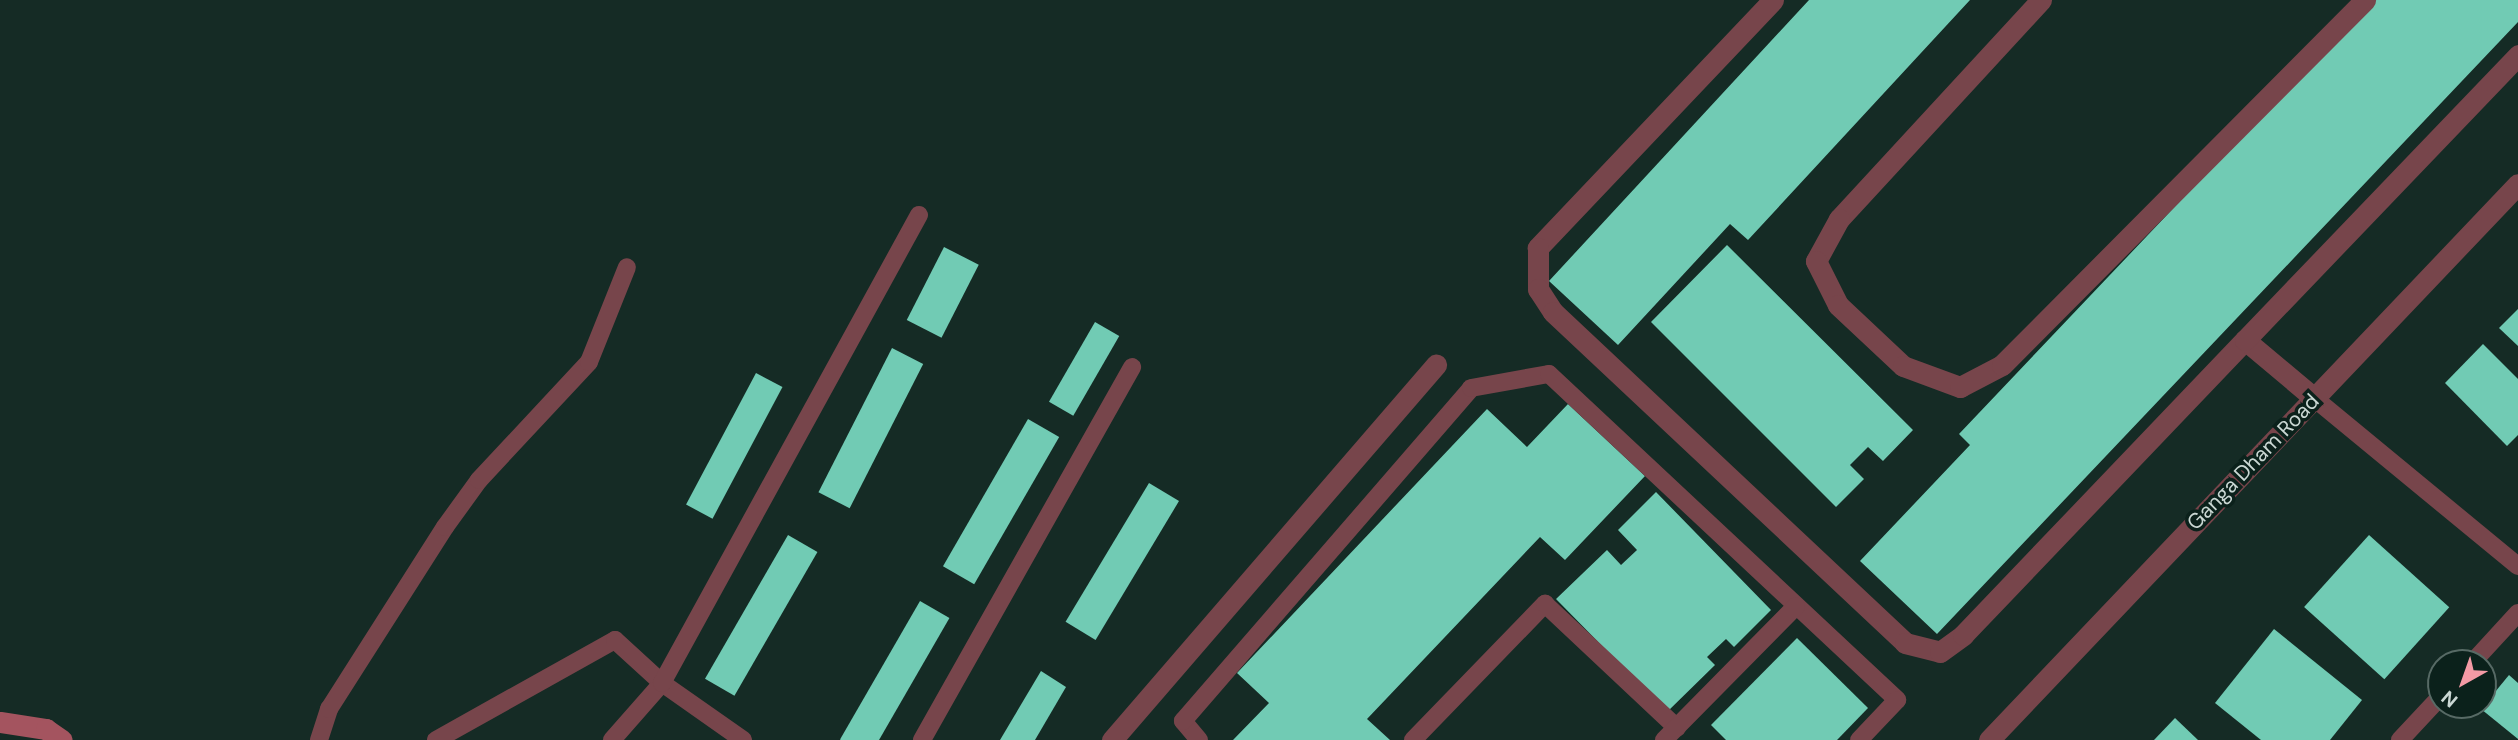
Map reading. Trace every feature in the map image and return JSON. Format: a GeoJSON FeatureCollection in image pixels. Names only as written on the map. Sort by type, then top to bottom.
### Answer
{"type":"FeatureCollection","features":[{"type":"Feature","properties":{"kind":"main road"},"geometry":{"type":"LineString","coordinates":[[0,722],[46,729],[62,740]]}},
{"type":"Feature","properties":{"kind":"street"},"geometry":{"type":"LineString","coordinates":[[1773,0],[1538,248],[1538,289],[1553,312],[1905,643],[1940,652],[1963,635],[2518,55]]}},
{"type":"Feature","properties":{"kind":"street"},"geometry":{"type":"LineString","coordinates":[[2041,0],[1839,219],[1816,261],[1838,305],[1903,366],[1960,387],[2002,365],[2365,0]]}},
{"type":"Feature","properties":{"kind":"street","name":"Ganga Dham Road"},"geometry":{"type":"LineString","coordinates":[[1989,740],[2518,184]]}},
{"type":"Feature","properties":{"kind":"street"},"geometry":{"type":"LineString","coordinates":[[2245,340],[2314,398]]}},
{"type":"Feature","properties":{"kind":"street"},"geometry":{"type":"LineString","coordinates":[[1112,740],[1436,364]]}},
{"type":"Feature","properties":{"kind":"lane"},"geometry":{"type":"LineString","coordinates":[[612,740],[662,683],[919,215]]}},
{"type":"Feature","properties":{"kind":"lane"},"geometry":{"type":"LineString","coordinates":[[319,740],[329,709],[444,527],[479,480],[589,362],[627,267]]}},
{"type":"Feature","properties":{"kind":"lane"},"geometry":{"type":"LineString","coordinates":[[922,740],[1132,367]]}},
{"type":"Feature","properties":{"kind":"lane"},"geometry":{"type":"LineString","coordinates":[[1199,740],[1183,721],[1471,388],[1549,374],[1897,700],[1859,740]]}},
{"type":"Feature","properties":{"kind":"lane"},"geometry":{"type":"LineString","coordinates":[[2314,398],[2518,566]]}},
{"type":"Feature","properties":{"kind":"lane"},"geometry":{"type":"LineString","coordinates":[[1413,740],[1545,604],[1670,734],[1796,606]]}},
{"type":"Feature","properties":{"kind":"lane"},"geometry":{"type":"LineString","coordinates":[[2485,649],[2518,613]]}},
{"type":"Feature","properties":{"kind":"lane"},"geometry":{"type":"LineString","coordinates":[[436,740],[615,640],[662,683],[743,740]]}},
{"type":"Feature","properties":{"kind":"lane"},"geometry":{"type":"LineString","coordinates":[[2400,740],[2427,711]]}},
{"type":"Feature","properties":{"kind":"building"},"geometry":{"type":"Polygon","coordinates":[[[1809,0],[1970,0],[1748,240],[1730,224],[1618,345],[1549,281],[1809,0]]]}},
{"type":"Feature","properties":{"kind":"building"},"geometry":{"type":"Polygon","coordinates":[[[2371,0],[2518,0],[2518,22],[1937,634],[1860,561],[1970,445],[1959,434],[2371,0]]]}},
{"type":"Feature","properties":{"kind":"building"},"geometry":{"type":"Polygon","coordinates":[[[1727,245],[1913,430],[1883,461],[1868,447],[1850,465],[1864,479],[1836,507],[1651,322],[1727,245]]]}},
{"type":"Feature","properties":{"kind":"building"},"geometry":{"type":"Polygon","coordinates":[[[944,247],[979,265],[942,338],[907,320],[944,247]]]}},
{"type":"Feature","properties":{"kind":"building"},"geometry":{"type":"Polygon","coordinates":[[[2518,309],[2518,346],[2499,328],[2518,309]]]}},
{"type":"Feature","properties":{"kind":"building"},"geometry":{"type":"Polygon","coordinates":[[[1095,322],[1119,336],[1073,416],[1049,402],[1095,322]]]}},
{"type":"Feature","properties":{"kind":"building"},"geometry":{"type":"Polygon","coordinates":[[[2483,344],[2518,379],[2518,435],[2507,446],[2445,383],[2483,344]]]}},
{"type":"Feature","properties":{"kind":"building"},"geometry":{"type":"Polygon","coordinates":[[[892,348],[923,364],[850,508],[818,492],[892,348]]]}},
{"type":"Feature","properties":{"kind":"building"},"geometry":{"type":"Polygon","coordinates":[[[756,373],[782,387],[713,519],[686,505],[756,373]]]}},
{"type":"Feature","properties":{"kind":"building"},"geometry":{"type":"Polygon","coordinates":[[[1568,404],[1645,476],[1565,560],[1540,537],[1367,719],[1390,740],[1233,740],[1269,703],[1237,673],[1487,409],[1527,447],[1568,404]]]}},
{"type":"Feature","properties":{"kind":"building"},"geometry":{"type":"Polygon","coordinates":[[[1028,419],[1059,437],[974,584],[943,566],[1028,419]]]}},
{"type":"Feature","properties":{"kind":"building"},"geometry":{"type":"Polygon","coordinates":[[[1149,483],[1179,501],[1096,640],[1066,622],[1149,483]]]}},
{"type":"Feature","properties":{"kind":"building"},"geometry":{"type":"Polygon","coordinates":[[[1656,492],[1771,610],[1734,647],[1726,639],[1707,657],[1715,665],[1667,712],[1556,599],[1607,550],[1621,565],[1637,550],[1618,530],[1656,492]]]}},
{"type":"Feature","properties":{"kind":"building"},"geometry":{"type":"Polygon","coordinates":[[[788,535],[817,552],[734,696],[705,679],[788,535]]]}},
{"type":"Feature","properties":{"kind":"building"},"geometry":{"type":"Polygon","coordinates":[[[2369,535],[2449,607],[2384,679],[2304,607],[2369,535]]]}},
{"type":"Feature","properties":{"kind":"building"},"geometry":{"type":"Polygon","coordinates":[[[920,601],[949,618],[879,740],[840,740],[920,601]]]}},
{"type":"Feature","properties":{"kind":"building"},"geometry":{"type":"Polygon","coordinates":[[[2274,629],[2362,700],[2330,740],[2261,740],[2215,703],[2274,629]]]}},
{"type":"Feature","properties":{"kind":"building"},"geometry":{"type":"Polygon","coordinates":[[[1797,638],[1868,708],[1837,740],[1726,740],[1711,725],[1797,638]]]}},
{"type":"Feature","properties":{"kind":"building"},"geometry":{"type":"Polygon","coordinates":[[[1041,671],[1066,687],[1035,740],[1000,740],[1041,671]]]}},
{"type":"Feature","properties":{"kind":"building"},"geometry":{"type":"Polygon","coordinates":[[[2509,675],[2518,683],[2518,739],[2493,719],[2497,719],[2497,690],[2509,675]]]}},
{"type":"Feature","properties":{"kind":"building"},"geometry":{"type":"Polygon","coordinates":[[[2175,718],[2198,740],[2154,740],[2175,718]]]}}]}
